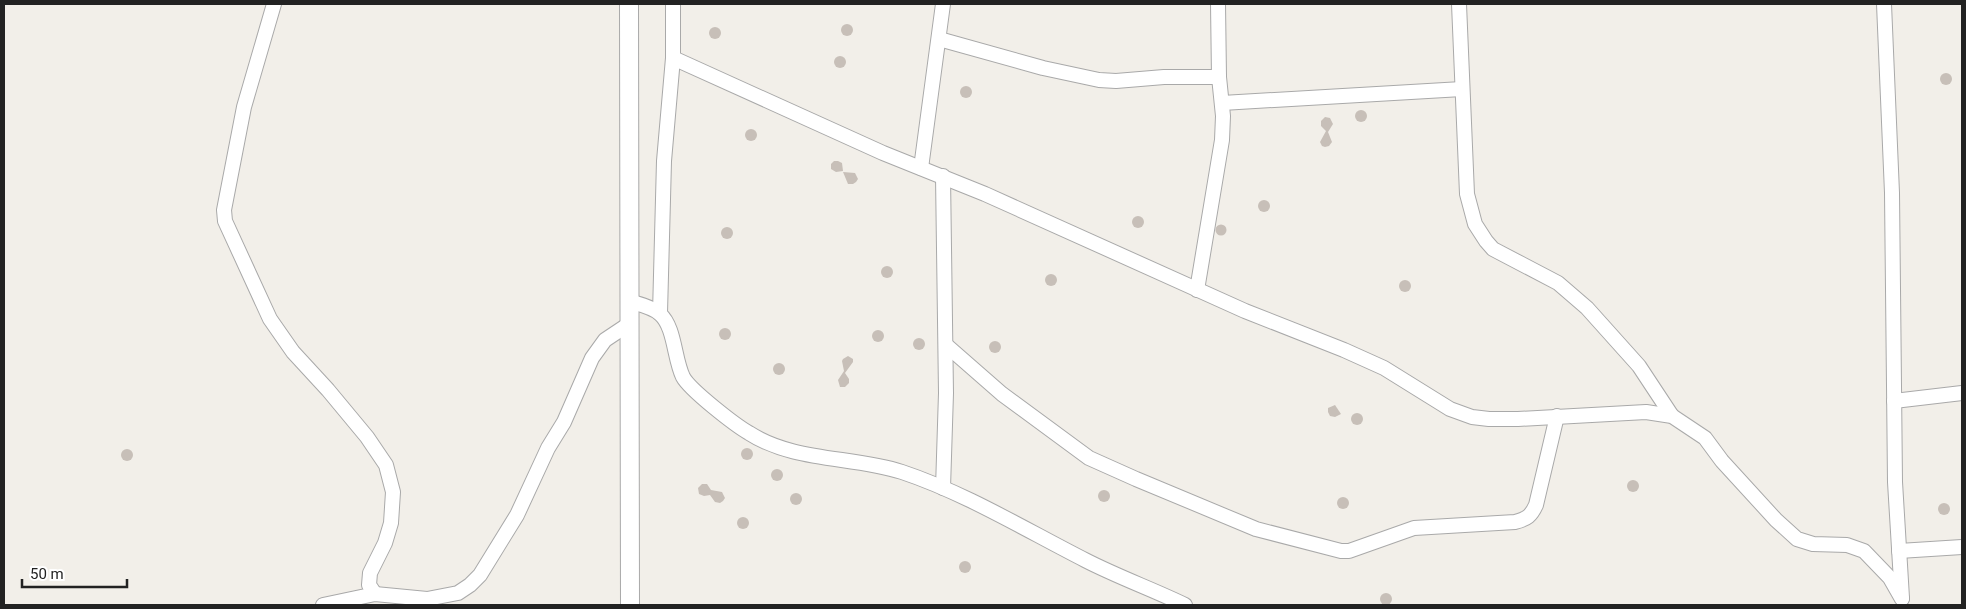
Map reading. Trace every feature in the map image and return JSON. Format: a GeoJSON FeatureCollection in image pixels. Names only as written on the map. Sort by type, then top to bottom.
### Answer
{"type":"FeatureCollection","features":[{"type":"Feature","properties":{"kind":"street"},"geometry":{"type":"LineString","coordinates":[[274,4],[244,108],[224,210],[225,221],[270,319],[293,352],[367,437],[386,465],[392,481],[394,506],[385,542],[370,573],[369,585],[375,594]]}},
{"type":"Feature","properties":{"kind":"street"},"geometry":{"type":"LineString","coordinates":[[629,4],[630,605]]}},
{"type":"Feature","properties":{"kind":"street"},"geometry":{"type":"LineString","coordinates":[[673,4],[672,58],[664,161],[660,313],[669,330],[684,379],[706,400],[748,433],[769,444],[813,455],[888,468],[943,488],[1102,569],[1185,605]]}},
{"type":"Feature","properties":{"kind":"street"},"geometry":{"type":"LineString","coordinates":[[922,168],[943,4]]}},
{"type":"Feature","properties":{"kind":"street"},"geometry":{"type":"LineString","coordinates":[[1198,290],[1206,230],[1222,140],[1218,4]]}},
{"type":"Feature","properties":{"kind":"street"},"geometry":{"type":"LineString","coordinates":[[1459,4],[1467,194],[1475,224],[1481,235],[1493,248],[1558,283],[1587,308],[1639,366],[1672,416],[1704,438],[1722,461],[1776,520],[1797,538],[1813,544],[1846,545],[1864,551],[1890,578],[1903,602]]}},
{"type":"Feature","properties":{"kind":"street"},"geometry":{"type":"LineString","coordinates":[[1884,4],[1892,192],[1895,482],[1903,602]]}},
{"type":"Feature","properties":{"kind":"street"},"geometry":{"type":"LineString","coordinates":[[939,39],[1043,68],[1099,80],[1219,77]]}},
{"type":"Feature","properties":{"kind":"street"},"geometry":{"type":"LineString","coordinates":[[672,58],[883,153],[943,176],[1245,312],[1344,350],[1384,368],[1450,409],[1472,417],[1489,419],[1646,412],[1672,416]]}},
{"type":"Feature","properties":{"kind":"street"},"geometry":{"type":"LineString","coordinates":[[1222,103],[1462,90]]}},
{"type":"Feature","properties":{"kind":"street"},"geometry":{"type":"LineString","coordinates":[[943,176],[946,345],[943,488]]}},
{"type":"Feature","properties":{"kind":"street"},"geometry":{"type":"LineString","coordinates":[[629,301],[660,313]]}},
{"type":"Feature","properties":{"kind":"street"},"geometry":{"type":"LineString","coordinates":[[323,605],[375,594],[427,600],[458,593],[470,585],[480,574],[517,515],[548,448],[564,422],[592,358],[605,340],[629,324]]}},
{"type":"Feature","properties":{"kind":"street"},"geometry":{"type":"LineString","coordinates":[[946,345],[1002,394],[1089,458],[1136,480],[1256,529],[1341,551],[1349,551],[1414,528],[1526,520],[1532,514],[1536,505],[1557,416]]}},
{"type":"Feature","properties":{"kind":"street"},"geometry":{"type":"LineString","coordinates":[[1894,401],[1962,393]]}},
{"type":"Feature","properties":{"kind":"street"},"geometry":{"type":"LineString","coordinates":[[1899,551],[1962,547]]}},
{"type":"Feature","properties":{"kind":"building"},"geometry":{"type":"Polygon","coordinates":[[[847,24],[853,30],[847,36],[841,30],[847,24]]]}},
{"type":"Feature","properties":{"kind":"building"},"geometry":{"type":"Polygon","coordinates":[[[715,27],[721,33],[715,39],[709,33],[715,27]]]}},
{"type":"Feature","properties":{"kind":"building"},"geometry":{"type":"Polygon","coordinates":[[[840,56],[846,62],[840,68],[834,62],[840,56]]]}},
{"type":"Feature","properties":{"kind":"building"},"geometry":{"type":"Polygon","coordinates":[[[1946,73],[1952,79],[1946,85],[1940,79],[1946,73]]]}},
{"type":"Feature","properties":{"kind":"building"},"geometry":{"type":"Polygon","coordinates":[[[964,86],[968,86],[972,92],[968,98],[964,98],[960,94],[960,90],[964,86]]]}},
{"type":"Feature","properties":{"kind":"building"},"geometry":{"type":"Polygon","coordinates":[[[1361,110],[1367,116],[1361,122],[1355,116],[1361,110]]]}},
{"type":"Feature","properties":{"kind":"building"},"geometry":{"type":"Polygon","coordinates":[[[1325,117],[1330,118],[1333,124],[1328,132],[1332,142],[1329,146],[1325,147],[1320,142],[1326,131],[1321,126],[1321,121],[1325,117]]]}},
{"type":"Feature","properties":{"kind":"building"},"geometry":{"type":"Polygon","coordinates":[[[749,129],[753,129],[757,135],[753,141],[749,141],[745,137],[745,133],[749,129]]]}},
{"type":"Feature","properties":{"kind":"building"},"geometry":{"type":"Polygon","coordinates":[[[834,161],[842,163],[843,171],[836,172],[831,169],[831,164],[834,161]]]}},
{"type":"Feature","properties":{"kind":"building"},"geometry":{"type":"Polygon","coordinates":[[[843,172],[855,173],[858,179],[853,184],[848,184],[843,172]]]}},
{"type":"Feature","properties":{"kind":"building"},"geometry":{"type":"Polygon","coordinates":[[[1262,200],[1266,200],[1270,206],[1266,212],[1262,212],[1258,208],[1258,204],[1262,200]]]}},
{"type":"Feature","properties":{"kind":"building"},"geometry":{"type":"Polygon","coordinates":[[[1136,216],[1140,216],[1144,222],[1140,228],[1136,228],[1132,224],[1132,220],[1136,216]]]}},
{"type":"Feature","properties":{"kind":"building"},"geometry":{"type":"Polygon","coordinates":[[[1221,224],[1227,230],[1221,236],[1215,230],[1221,224]]]}},
{"type":"Feature","properties":{"kind":"building"},"geometry":{"type":"Polygon","coordinates":[[[727,227],[733,233],[727,239],[721,233],[727,227]]]}},
{"type":"Feature","properties":{"kind":"building"},"geometry":{"type":"Polygon","coordinates":[[[887,266],[893,272],[887,278],[881,272],[887,266]]]}},
{"type":"Feature","properties":{"kind":"building"},"geometry":{"type":"Polygon","coordinates":[[[1049,274],[1053,274],[1057,280],[1053,286],[1049,286],[1045,282],[1045,278],[1049,274]]]}},
{"type":"Feature","properties":{"kind":"building"},"geometry":{"type":"Polygon","coordinates":[[[1403,280],[1407,280],[1411,286],[1407,292],[1403,292],[1399,288],[1399,284],[1403,280]]]}},
{"type":"Feature","properties":{"kind":"building"},"geometry":{"type":"Polygon","coordinates":[[[725,328],[731,334],[725,340],[719,334],[725,328]]]}},
{"type":"Feature","properties":{"kind":"building"},"geometry":{"type":"Polygon","coordinates":[[[876,330],[880,330],[884,336],[880,342],[876,342],[872,338],[872,334],[876,330]]]}},
{"type":"Feature","properties":{"kind":"building"},"geometry":{"type":"Polygon","coordinates":[[[917,338],[921,338],[925,344],[921,350],[917,350],[913,346],[913,342],[917,338]]]}},
{"type":"Feature","properties":{"kind":"building"},"geometry":{"type":"Polygon","coordinates":[[[995,341],[1001,347],[995,353],[989,347],[995,341]]]}},
{"type":"Feature","properties":{"kind":"building"},"geometry":{"type":"Polygon","coordinates":[[[848,356],[853,359],[845,373],[849,383],[845,387],[840,387],[838,380],[844,371],[842,361],[848,356]]]}},
{"type":"Feature","properties":{"kind":"building"},"geometry":{"type":"Polygon","coordinates":[[[779,363],[785,369],[779,375],[773,369],[779,363]]]}},
{"type":"Feature","properties":{"kind":"building"},"geometry":{"type":"Polygon","coordinates":[[[1335,405],[1341,414],[1335,417],[1330,416],[1328,408],[1335,405]]]}},
{"type":"Feature","properties":{"kind":"building"},"geometry":{"type":"Polygon","coordinates":[[[1355,413],[1359,413],[1363,419],[1359,425],[1355,425],[1351,421],[1351,417],[1355,413]]]}},
{"type":"Feature","properties":{"kind":"building"},"geometry":{"type":"Polygon","coordinates":[[[745,448],[749,448],[753,454],[749,460],[745,460],[741,456],[741,452],[745,448]]]}},
{"type":"Feature","properties":{"kind":"building"},"geometry":{"type":"Polygon","coordinates":[[[127,449],[133,455],[127,461],[121,455],[127,449]]]}},
{"type":"Feature","properties":{"kind":"building"},"geometry":{"type":"Polygon","coordinates":[[[775,469],[779,469],[783,475],[779,481],[775,481],[771,477],[771,473],[775,469]]]}},
{"type":"Feature","properties":{"kind":"building"},"geometry":{"type":"Polygon","coordinates":[[[1631,480],[1635,480],[1639,486],[1635,492],[1631,492],[1627,488],[1627,484],[1631,480]]]}},
{"type":"Feature","properties":{"kind":"building"},"geometry":{"type":"Polygon","coordinates":[[[702,484],[707,484],[711,490],[722,492],[725,498],[723,501],[720,503],[715,502],[710,495],[704,496],[699,494],[698,488],[702,484]]]}},
{"type":"Feature","properties":{"kind":"building"},"geometry":{"type":"Polygon","coordinates":[[[1102,490],[1106,490],[1110,496],[1106,502],[1102,502],[1098,498],[1098,494],[1102,490]]]}},
{"type":"Feature","properties":{"kind":"building"},"geometry":{"type":"Polygon","coordinates":[[[794,493],[798,493],[802,499],[798,505],[794,505],[790,501],[790,497],[794,493]]]}},
{"type":"Feature","properties":{"kind":"building"},"geometry":{"type":"Polygon","coordinates":[[[1341,497],[1345,497],[1349,503],[1345,509],[1341,509],[1337,505],[1337,501],[1341,497]]]}},
{"type":"Feature","properties":{"kind":"building"},"geometry":{"type":"Polygon","coordinates":[[[1944,503],[1950,509],[1944,515],[1938,509],[1944,503]]]}},
{"type":"Feature","properties":{"kind":"building"},"geometry":{"type":"Polygon","coordinates":[[[741,517],[745,517],[749,523],[745,529],[741,529],[737,525],[737,521],[741,517]]]}},
{"type":"Feature","properties":{"kind":"building"},"geometry":{"type":"Polygon","coordinates":[[[965,561],[971,567],[965,573],[959,567],[965,561]]]}},
{"type":"Feature","properties":{"kind":"building"},"geometry":{"type":"Polygon","coordinates":[[[1384,593],[1388,593],[1392,599],[1388,605],[1384,605],[1380,601],[1380,597],[1384,593]]]}}]}
